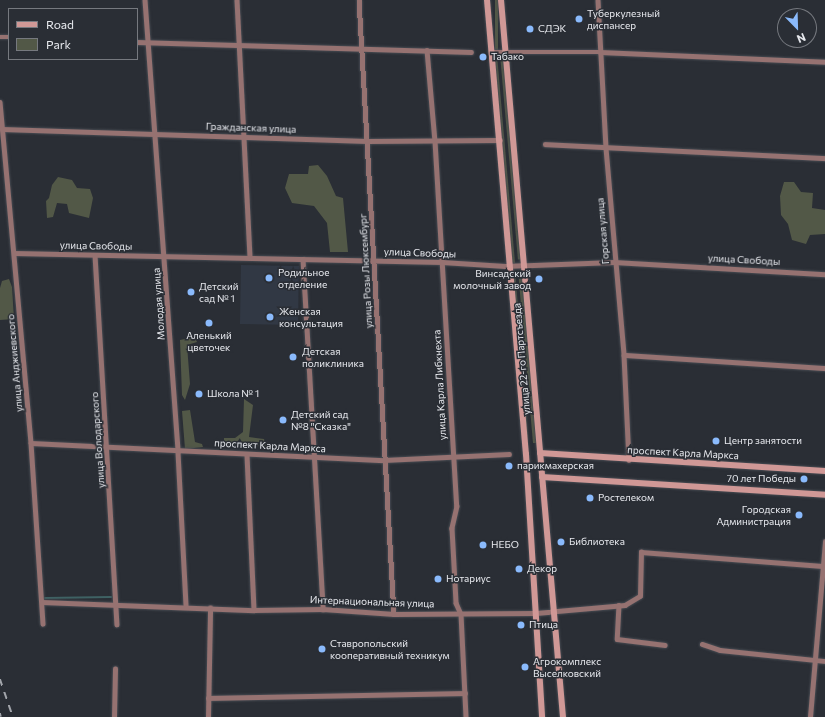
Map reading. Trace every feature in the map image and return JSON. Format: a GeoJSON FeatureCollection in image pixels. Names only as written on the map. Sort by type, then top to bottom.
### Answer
{"type":"FeatureCollection","features":[{"type":"Feature","properties":{"kind":"main road","name":"улица 22-го Партсъезда"},"geometry":{"type":"LineString","coordinates":[[487,0],[526,454],[542,717]]}},
{"type":"Feature","properties":{"kind":"main road","name":"улица 22-го Партсъезда"},"geometry":{"type":"LineString","coordinates":[[501,0],[507,51],[563,717]]}},
{"type":"Feature","properties":{"kind":"main road","name":"проспект Карла Маркса"},"geometry":{"type":"LineString","coordinates":[[540,453],[629,460],[825,471]]}},
{"type":"Feature","properties":{"kind":"main road"},"geometry":{"type":"LineString","coordinates":[[542,477],[825,495]]}},
{"type":"Feature","properties":{"kind":"street","name":"Молодая улица"},"geometry":{"type":"LineString","coordinates":[[145,0],[165,256],[178,452],[186,607]]}},
{"type":"Feature","properties":{"kind":"street"},"geometry":{"type":"LineString","coordinates":[[237,0],[242,136],[250,258]]}},
{"type":"Feature","properties":{"kind":"street","name":"улица Розы Люксембург"},"geometry":{"type":"LineString","coordinates":[[359,0],[360,47],[375,261],[384,460],[394,614]]}},
{"type":"Feature","properties":{"kind":"street","name":"Горская улица"},"geometry":{"type":"LineString","coordinates":[[598,0],[614,262],[624,355],[629,460]]}},
{"type":"Feature","properties":{"kind":"street"},"geometry":{"type":"LineString","coordinates":[[138,42],[239,43],[471,52]]}},
{"type":"Feature","properties":{"kind":"street","name":"улица Карла Либкнехта"},"geometry":{"type":"LineString","coordinates":[[427,50],[436,141],[457,506],[452,528],[456,603],[461,614],[466,717]]}},
{"type":"Feature","properties":{"kind":"street"},"geometry":{"type":"LineString","coordinates":[[492,52],[600,52],[825,62]]}},
{"type":"Feature","properties":{"kind":"street","name":"улица Анджиевского"},"geometry":{"type":"LineString","coordinates":[[0,102],[31,443],[43,624]]}},
{"type":"Feature","properties":{"kind":"street","name":"Гражданская улица"},"geometry":{"type":"LineString","coordinates":[[2,129],[367,141],[500,140]]}},
{"type":"Feature","properties":{"kind":"street"},"geometry":{"type":"LineString","coordinates":[[545,144],[825,158]]}},
{"type":"Feature","properties":{"kind":"street","name":"улица Свободы"},"geometry":{"type":"LineString","coordinates":[[14,253],[442,262],[509,266],[614,262],[825,274]]}},
{"type":"Feature","properties":{"kind":"street","name":"улица Володарского"},"geometry":{"type":"LineString","coordinates":[[95,255],[118,605],[117,624]]}},
{"type":"Feature","properties":{"kind":"street"},"geometry":{"type":"LineString","coordinates":[[303,259],[323,609]]}},
{"type":"Feature","properties":{"kind":"street"},"geometry":{"type":"LineString","coordinates":[[624,355],[825,368]]}},
{"type":"Feature","properties":{"kind":"street","name":"проспект Карла Маркса"},"geometry":{"type":"LineString","coordinates":[[31,443],[178,452],[384,460],[509,454]]}},
{"type":"Feature","properties":{"kind":"street"},"geometry":{"type":"LineString","coordinates":[[247,455],[254,610]]}},
{"type":"Feature","properties":{"kind":"street"},"geometry":{"type":"LineString","coordinates":[[810,717],[825,542]]}},
{"type":"Feature","properties":{"kind":"street","name":"Интернациональная улица"},"geometry":{"type":"LineString","coordinates":[[42,602],[254,610],[323,609],[394,614],[536,613],[619,605],[640,596],[641,552],[824,565]]}},
{"type":"Feature","properties":{"kind":"street"},"geometry":{"type":"LineString","coordinates":[[619,605],[617,639],[665,644]]}},
{"type":"Feature","properties":{"kind":"street"},"geometry":{"type":"LineString","coordinates":[[208,717],[210,608]]}},
{"type":"Feature","properties":{"kind":"street"},"geometry":{"type":"LineString","coordinates":[[702,644],[720,650],[825,661]]}},
{"type":"Feature","properties":{"kind":"street"},"geometry":{"type":"LineString","coordinates":[[114,717],[115,669]]}},
{"type":"Feature","properties":{"kind":"street"},"geometry":{"type":"LineString","coordinates":[[208,698],[465,693]]}},
{"type":"Feature","properties":{"kind":"shaded area"},"geometry":{"type":"Polygon","coordinates":[[[241,265],[299,266],[298,325],[240,324],[241,265]]]}},
{"type":"Feature","properties":{"kind":"green space"},"geometry":{"type":"Polygon","coordinates":[[[495,0],[498,0],[498,51],[495,51],[495,0]]]}},
{"type":"Feature","properties":{"kind":"green space"},"geometry":{"type":"Polygon","coordinates":[[[500,54],[503,54],[521,259],[518,259],[500,54]]]}},
{"type":"Feature","properties":{"kind":"green space"},"geometry":{"type":"Polygon","coordinates":[[[497,55],[515,263],[512,263],[495,56],[497,55]]]}},
{"type":"Feature","properties":{"kind":"green space"},"geometry":{"type":"Polygon","coordinates":[[[318,165],[327,176],[336,196],[343,198],[348,252],[330,252],[327,223],[314,206],[292,203],[285,188],[289,174],[308,174],[309,166],[318,165]]]}},
{"type":"Feature","properties":{"kind":"green space"},"geometry":{"type":"Polygon","coordinates":[[[58,177],[72,180],[77,188],[90,189],[93,198],[89,218],[69,213],[67,204],[57,203],[53,217],[47,218],[46,201],[49,198],[52,185],[58,177]]]}},
{"type":"Feature","properties":{"kind":"green space"},"geometry":{"type":"Polygon","coordinates":[[[784,182],[794,182],[801,192],[813,193],[812,208],[825,210],[825,234],[810,235],[806,244],[792,240],[788,224],[781,215],[780,196],[784,182]]]}},
{"type":"Feature","properties":{"kind":"green space"},"geometry":{"type":"Polygon","coordinates":[[[515,270],[528,437],[526,442],[512,272],[515,270]]]}},
{"type":"Feature","properties":{"kind":"green space"},"geometry":{"type":"Polygon","coordinates":[[[518,270],[522,275],[536,443],[533,443],[518,270]]]}},
{"type":"Feature","properties":{"kind":"green space"},"geometry":{"type":"Polygon","coordinates":[[[9,279],[12,287],[14,319],[0,320],[0,288],[2,281],[9,279]]]}},
{"type":"Feature","properties":{"kind":"green space"},"geometry":{"type":"Polygon","coordinates":[[[195,337],[197,342],[187,345],[190,384],[185,400],[182,395],[180,340],[195,337]]]}},
{"type":"Feature","properties":{"kind":"green space"},"geometry":{"type":"Polygon","coordinates":[[[244,399],[253,405],[249,437],[264,439],[266,446],[224,447],[224,438],[235,438],[243,432],[244,399]]]}},
{"type":"Feature","properties":{"kind":"green space"},"geometry":{"type":"Polygon","coordinates":[[[190,410],[195,442],[202,444],[203,447],[185,449],[182,411],[190,410]]]}},
{"type":"Feature","properties":{"kind":"waterway"},"geometry":{"type":"LineString","coordinates":[[45,598],[111,597]]}},
{"type":"Feature","properties":{"kind":"railway"},"geometry":{"type":"LineString","coordinates":[[0,679],[13,717]]}},
{"type":"Feature","properties":{"kind":"railway"},"geometry":{"type":"LineString","coordinates":[[0,713],[1,717]]}},
{"type":"Feature","properties":{"kind":"place","name":"Туберкулезный диспансер"},"geometry":{"type":"Point","coordinates":[579,19]}},
{"type":"Feature","properties":{"kind":"place","name":"СДЭК"},"geometry":{"type":"Point","coordinates":[530,29]}},
{"type":"Feature","properties":{"kind":"place","name":"Табако"},"geometry":{"type":"Point","coordinates":[483,57]}},
{"type":"Feature","properties":{"kind":"place","name":"Родильное отделение"},"geometry":{"type":"Point","coordinates":[269,278]}},
{"type":"Feature","properties":{"kind":"place","name":"Винсадский молочный завод"},"geometry":{"type":"Point","coordinates":[539,279]}},
{"type":"Feature","properties":{"kind":"place","name":"Детский сад № 1"},"geometry":{"type":"Point","coordinates":[191,292]}},
{"type":"Feature","properties":{"kind":"place","name":"Женская консультация"},"geometry":{"type":"Point","coordinates":[270,317]}},
{"type":"Feature","properties":{"kind":"place","name":"Аленький цветочек"},"geometry":{"type":"Point","coordinates":[209,323]}},
{"type":"Feature","properties":{"kind":"place","name":"Детская поликлиника"},"geometry":{"type":"Point","coordinates":[293,357]}},
{"type":"Feature","properties":{"kind":"place","name":"Школа № 1"},"geometry":{"type":"Point","coordinates":[199,394]}},
{"type":"Feature","properties":{"kind":"place","name":"Детский сад №8 \"Сказка\""},"geometry":{"type":"Point","coordinates":[283,420]}},
{"type":"Feature","properties":{"kind":"place","name":"Центр занятости"},"geometry":{"type":"Point","coordinates":[716,441]}},
{"type":"Feature","properties":{"kind":"place","name":"парикмахерская"},"geometry":{"type":"Point","coordinates":[509,466]}},
{"type":"Feature","properties":{"kind":"place","name":"70 лет Победы"},"geometry":{"type":"Point","coordinates":[804,479]}},
{"type":"Feature","properties":{"kind":"place","name":"Ростелеком"},"geometry":{"type":"Point","coordinates":[590,498]}},
{"type":"Feature","properties":{"kind":"place","name":"Городская Администрация"},"geometry":{"type":"Point","coordinates":[799,515]}},
{"type":"Feature","properties":{"kind":"place","name":"Библиотека"},"geometry":{"type":"Point","coordinates":[561,542]}},
{"type":"Feature","properties":{"kind":"place","name":"НЕБО"},"geometry":{"type":"Point","coordinates":[483,545]}},
{"type":"Feature","properties":{"kind":"place","name":"Декор"},"geometry":{"type":"Point","coordinates":[519,569]}},
{"type":"Feature","properties":{"kind":"place","name":"Нотариус"},"geometry":{"type":"Point","coordinates":[438,579]}},
{"type":"Feature","properties":{"kind":"place","name":"Птица"},"geometry":{"type":"Point","coordinates":[521,625]}},
{"type":"Feature","properties":{"kind":"place","name":"Ставропольский кооперативный техникум"},"geometry":{"type":"Point","coordinates":[322,649]}},
{"type":"Feature","properties":{"kind":"place","name":"Агрокомплекс Выселковский"},"geometry":{"type":"Point","coordinates":[525,667]}}]}
